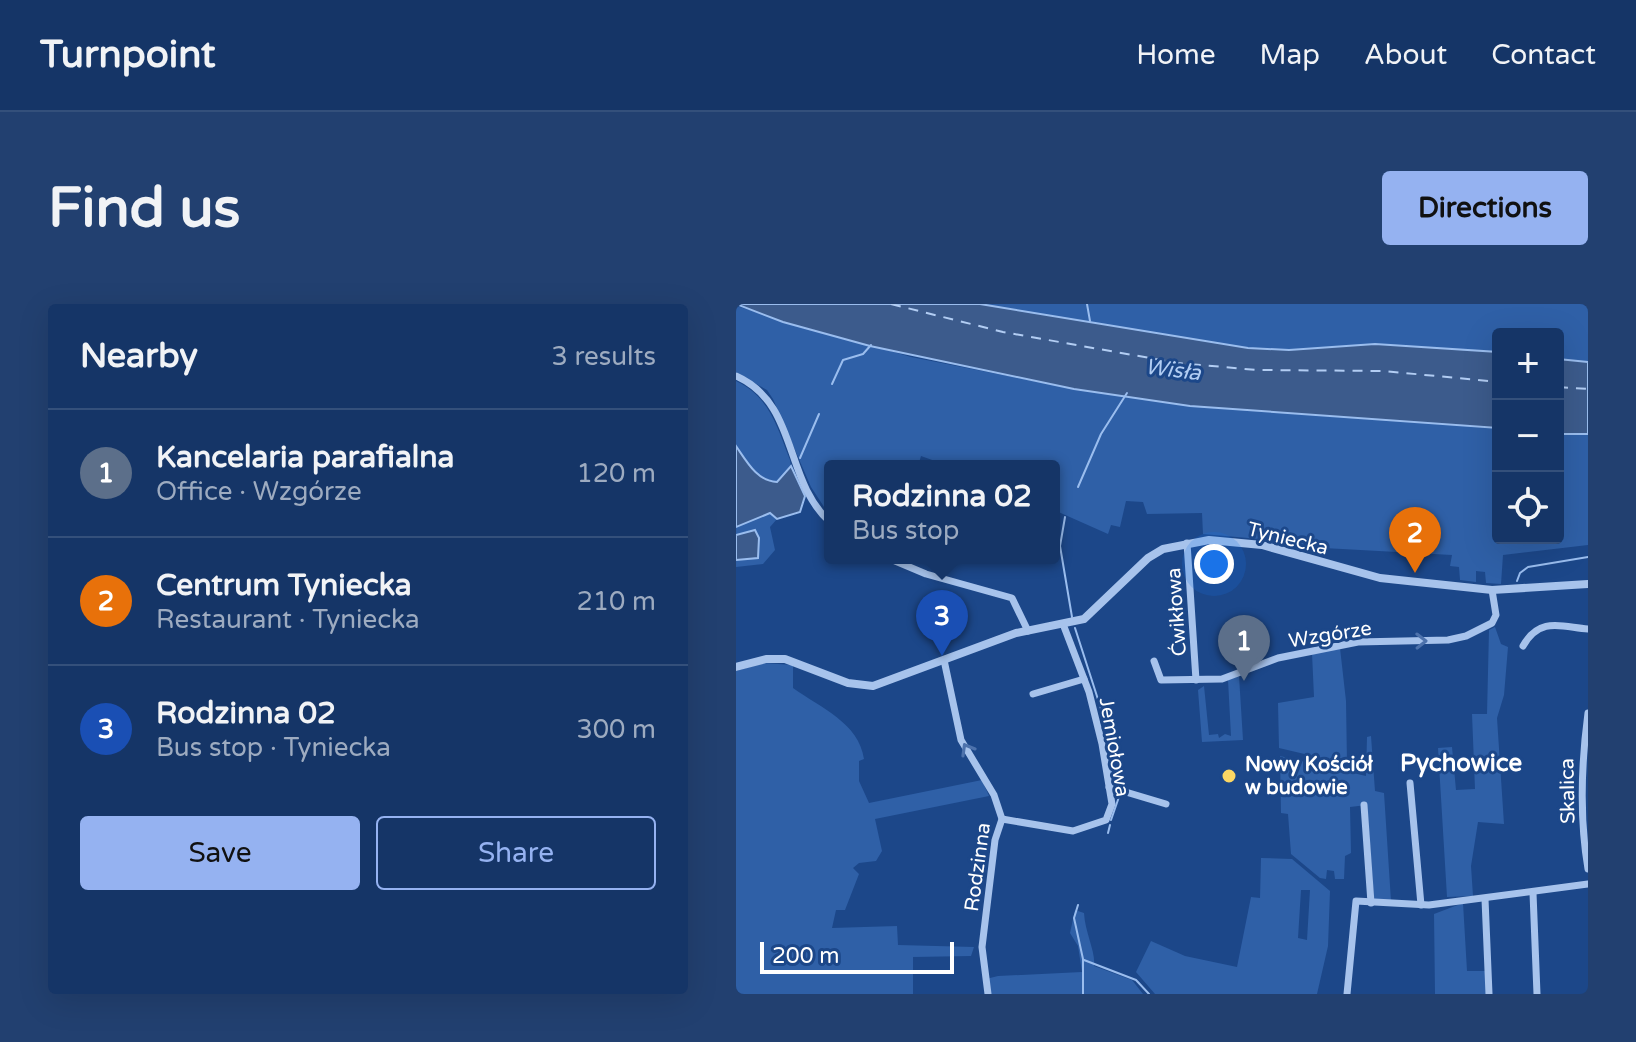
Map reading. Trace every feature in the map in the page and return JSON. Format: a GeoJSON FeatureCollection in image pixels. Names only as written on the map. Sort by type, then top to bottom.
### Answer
{"type":"FeatureCollection","features":[{"type":"Feature","properties":{"kind":"street"},"geometry":{"type":"LineString","coordinates":[[736,376],[763,391],[772,404],[809,494],[824,514]]}},
{"type":"Feature","properties":{"kind":"street","name":"Tyniecka"},"geometry":{"type":"LineString","coordinates":[[736,667],[766,659],[785,659],[848,683],[873,686],[1028,631],[1093,614],[1148,558],[1187,543],[1235,541],[1262,545],[1380,578],[1492,590],[1588,584]]}},
{"type":"Feature","properties":{"kind":"street","name":"Ćwikłowa"},"geometry":{"type":"LineString","coordinates":[[1187,543],[1196,680]]}},
{"type":"Feature","properties":{"kind":"street"},"geometry":{"type":"LineString","coordinates":[[903,564],[955,584],[1012,598],[1028,631]]}},
{"type":"Feature","properties":{"kind":"street","name":"Wzgórze"},"geometry":{"type":"LineString","coordinates":[[1154,661],[1161,680],[1208,681],[1238,674],[1278,658],[1358,642],[1448,640],[1466,636],[1492,623],[1496,615],[1492,590]]}},
{"type":"Feature","properties":{"kind":"street"},"geometry":{"type":"LineString","coordinates":[[1523,646],[1539,629],[1564,622],[1588,629]]}},
{"type":"Feature","properties":{"kind":"street","name":"Jemiołowa"},"geometry":{"type":"LineString","coordinates":[[1002,819],[1073,831],[1106,820],[1112,804],[1084,679],[1063,624]]}},
{"type":"Feature","properties":{"kind":"street","name":"Rodzinna"},"geometry":{"type":"LineString","coordinates":[[944,660],[961,740],[994,795],[1002,819],[995,840],[982,947],[983,976],[988,994]]}},
{"type":"Feature","properties":{"kind":"street"},"geometry":{"type":"LineString","coordinates":[[1033,694],[1084,679]]}},
{"type":"Feature","properties":{"kind":"street","name":"Skalica"},"geometry":{"type":"LineString","coordinates":[[1588,713],[1581,755],[1583,841],[1588,869]]}},
{"type":"Feature","properties":{"kind":"street"},"geometry":{"type":"LineString","coordinates":[[1410,783],[1421,905]]}},
{"type":"Feature","properties":{"kind":"street"},"geometry":{"type":"LineString","coordinates":[[1109,787],[1166,804]]}},
{"type":"Feature","properties":{"kind":"street"},"geometry":{"type":"LineString","coordinates":[[1364,805],[1371,903]]}},
{"type":"Feature","properties":{"kind":"street"},"geometry":{"type":"LineString","coordinates":[[1347,994],[1356,901],[1421,905],[1588,884]]}},
{"type":"Feature","properties":{"kind":"street"},"geometry":{"type":"LineString","coordinates":[[1533,893],[1537,994]]}},
{"type":"Feature","properties":{"kind":"street"},"geometry":{"type":"LineString","coordinates":[[1485,899],[1489,994]]}},
{"type":"Feature","properties":{"kind":"shaded area"},"geometry":{"type":"Polygon","coordinates":[[[974,304],[1588,304],[1588,363],[1564,361],[1564,328],[1492,328],[1492,353],[1375,344],[1289,350],[1255,349],[974,304]]]}},
{"type":"Feature","properties":{"kind":"shaded area"},"geometry":{"type":"Polygon","coordinates":[[[736,306],[911,357],[1074,389],[1190,406],[1492,428],[1492,544],[1564,544],[1564,434],[1588,434],[1588,545],[1503,555],[1501,584],[1486,583],[1485,572],[1476,571],[1476,582],[1460,580],[1459,567],[1450,566],[1452,555],[1287,546],[1259,539],[1203,534],[1202,513],[1147,514],[1143,502],[1126,501],[1120,527],[1111,525],[1108,534],[1060,513],[1060,460],[932,460],[921,456],[920,460],[824,460],[824,507],[811,487],[767,390],[736,373],[736,306]]]}},
{"type":"Feature","properties":{"kind":"shaded area"},"geometry":{"type":"Polygon","coordinates":[[[736,381],[765,404],[781,436],[791,466],[777,482],[757,476],[736,446],[736,381]]]}},
{"type":"Feature","properties":{"kind":"shaded area"},"geometry":{"type":"Polygon","coordinates":[[[770,513],[777,519],[770,527],[775,550],[763,564],[736,567],[736,527],[770,513]]]}},
{"type":"Feature","properties":{"kind":"shaded area"},"geometry":{"type":"Polygon","coordinates":[[[1495,627],[1501,644],[1508,647],[1504,695],[1497,718],[1504,824],[1478,822],[1471,866],[1473,896],[1447,897],[1438,748],[1452,747],[1456,790],[1475,789],[1472,714],[1487,714],[1489,630],[1495,627]]]}},
{"type":"Feature","properties":{"kind":"shaded area"},"geometry":{"type":"Polygon","coordinates":[[[1340,648],[1346,701],[1347,764],[1279,748],[1278,703],[1314,697],[1312,653],[1340,648]]]}},
{"type":"Feature","properties":{"kind":"shaded area"},"geometry":{"type":"Polygon","coordinates":[[[764,663],[793,665],[793,688],[837,718],[855,736],[864,759],[859,761],[859,781],[869,803],[982,780],[989,796],[875,819],[882,851],[876,861],[859,863],[853,868],[859,874],[845,910],[836,910],[832,928],[897,926],[898,945],[974,947],[971,956],[913,957],[913,994],[736,994],[736,671],[764,663]]]}},
{"type":"Feature","properties":{"kind":"shaded area"},"geometry":{"type":"Polygon","coordinates":[[[1239,676],[1243,740],[1202,742],[1198,690],[1204,686],[1209,735],[1218,734],[1219,738],[1225,734],[1231,736],[1228,680],[1239,676]]]}},
{"type":"Feature","properties":{"kind":"shaded area"},"geometry":{"type":"Polygon","coordinates":[[[1371,736],[1375,791],[1384,793],[1391,901],[1374,900],[1367,805],[1350,807],[1351,853],[1345,856],[1344,879],[1335,879],[1334,871],[1327,870],[1326,879],[1320,878],[1291,854],[1288,814],[1281,813],[1280,756],[1366,776],[1367,737],[1371,736]]]}},
{"type":"Feature","properties":{"kind":"shaded area"},"geometry":{"type":"Polygon","coordinates":[[[1261,858],[1292,859],[1330,891],[1328,946],[1317,994],[1155,994],[1136,972],[1151,941],[1185,956],[1237,967],[1251,897],[1260,898],[1261,858]],[[1301,890],[1298,938],[1307,940],[1310,890],[1301,890]]]}},
{"type":"Feature","properties":{"kind":"shaded area"},"geometry":{"type":"Polygon","coordinates":[[[1463,903],[1467,971],[1486,971],[1486,994],[1435,994],[1434,914],[1463,903]]]}},
{"type":"Feature","properties":{"kind":"shaded area"},"geometry":{"type":"Polygon","coordinates":[[[1075,910],[1084,913],[1094,966],[1132,980],[1143,994],[990,994],[986,979],[998,976],[1082,972],[1078,946],[1070,933],[1075,910]]]}},
{"type":"Feature","properties":{"kind":"water","name":"Wisła"},"geometry":{"type":"Polygon","coordinates":[[[736,304],[980,304],[1248,348],[1289,350],[1375,344],[1492,352],[1492,428],[1190,406],[1074,389],[870,346],[783,322],[736,304]]]}},
{"type":"Feature","properties":{"kind":"water"},"geometry":{"type":"Polygon","coordinates":[[[1564,360],[1588,362],[1588,434],[1564,434],[1564,360]]]}},
{"type":"Feature","properties":{"kind":"water"},"geometry":{"type":"Polygon","coordinates":[[[736,446],[753,470],[770,481],[777,482],[791,466],[805,496],[800,512],[777,519],[770,513],[736,527],[736,446]]]}},
{"type":"Feature","properties":{"kind":"water"},"geometry":{"type":"Polygon","coordinates":[[[755,530],[759,538],[758,558],[736,560],[736,535],[755,530]]]}},
{"type":"Feature","properties":{"kind":"waterway"},"geometry":{"type":"LineString","coordinates":[[1087,304],[1090,321]]}},
{"type":"Feature","properties":{"kind":"waterway"},"geometry":{"type":"LineString","coordinates":[[832,384],[843,360],[863,354],[871,345]]}},
{"type":"Feature","properties":{"kind":"waterway"},"geometry":{"type":"LineString","coordinates":[[1078,487],[1101,434],[1127,393]]}},
{"type":"Feature","properties":{"kind":"waterway"},"geometry":{"type":"LineString","coordinates":[[800,458],[819,414]]}},
{"type":"Feature","properties":{"kind":"waterway"},"geometry":{"type":"LineString","coordinates":[[1065,517],[1060,546],[1072,617]]}},
{"type":"Feature","properties":{"kind":"waterway"},"geometry":{"type":"LineString","coordinates":[[1517,581],[1520,573],[1528,567],[1588,557]]}},
{"type":"Feature","properties":{"kind":"waterway"},"geometry":{"type":"LineString","coordinates":[[1075,628],[1104,718],[1112,778],[1120,786]]}},
{"type":"Feature","properties":{"kind":"waterway"},"geometry":{"type":"LineString","coordinates":[[1111,820],[1120,794]]}},
{"type":"Feature","properties":{"kind":"waterway"},"geometry":{"type":"LineString","coordinates":[[1108,833],[1110,825]]}},
{"type":"Feature","properties":{"kind":"waterway"},"geometry":{"type":"LineString","coordinates":[[1078,905],[1074,918],[1083,959],[1083,994]]}},
{"type":"Feature","properties":{"kind":"waterway"},"geometry":{"type":"LineString","coordinates":[[1084,960],[1136,980],[1149,994]]}},
{"type":"Feature","properties":{"kind":"ferry route"},"geometry":{"type":"LineString","coordinates":[[891,304],[1003,332],[1178,363],[1257,370],[1384,371],[1492,381]]}},
{"type":"Feature","properties":{"kind":"ferry route"},"geometry":{"type":"LineString","coordinates":[[1564,387],[1588,389]]}},
{"type":"Feature","properties":{"kind":"place","name":"Centrum Tyniecka"},"geometry":{"type":"Point","coordinates":[1415,573]}},
{"type":"Feature","properties":{"kind":"place","name":"Rodzinna 02"},"geometry":{"type":"Point","coordinates":[942,656]}},
{"type":"Feature","properties":{"kind":"place","name":"Kancelaria parafialna"},"geometry":{"type":"Point","coordinates":[1244,681]}},
{"type":"Feature","properties":{"kind":"place","name":"Nowy Kościół w budowie"},"geometry":{"type":"Point","coordinates":[1229,776]}},
{"type":"Feature","properties":{"kind":"district","name":"Pychowice"},"geometry":{"type":"Point","coordinates":[1461,763]}}]}
